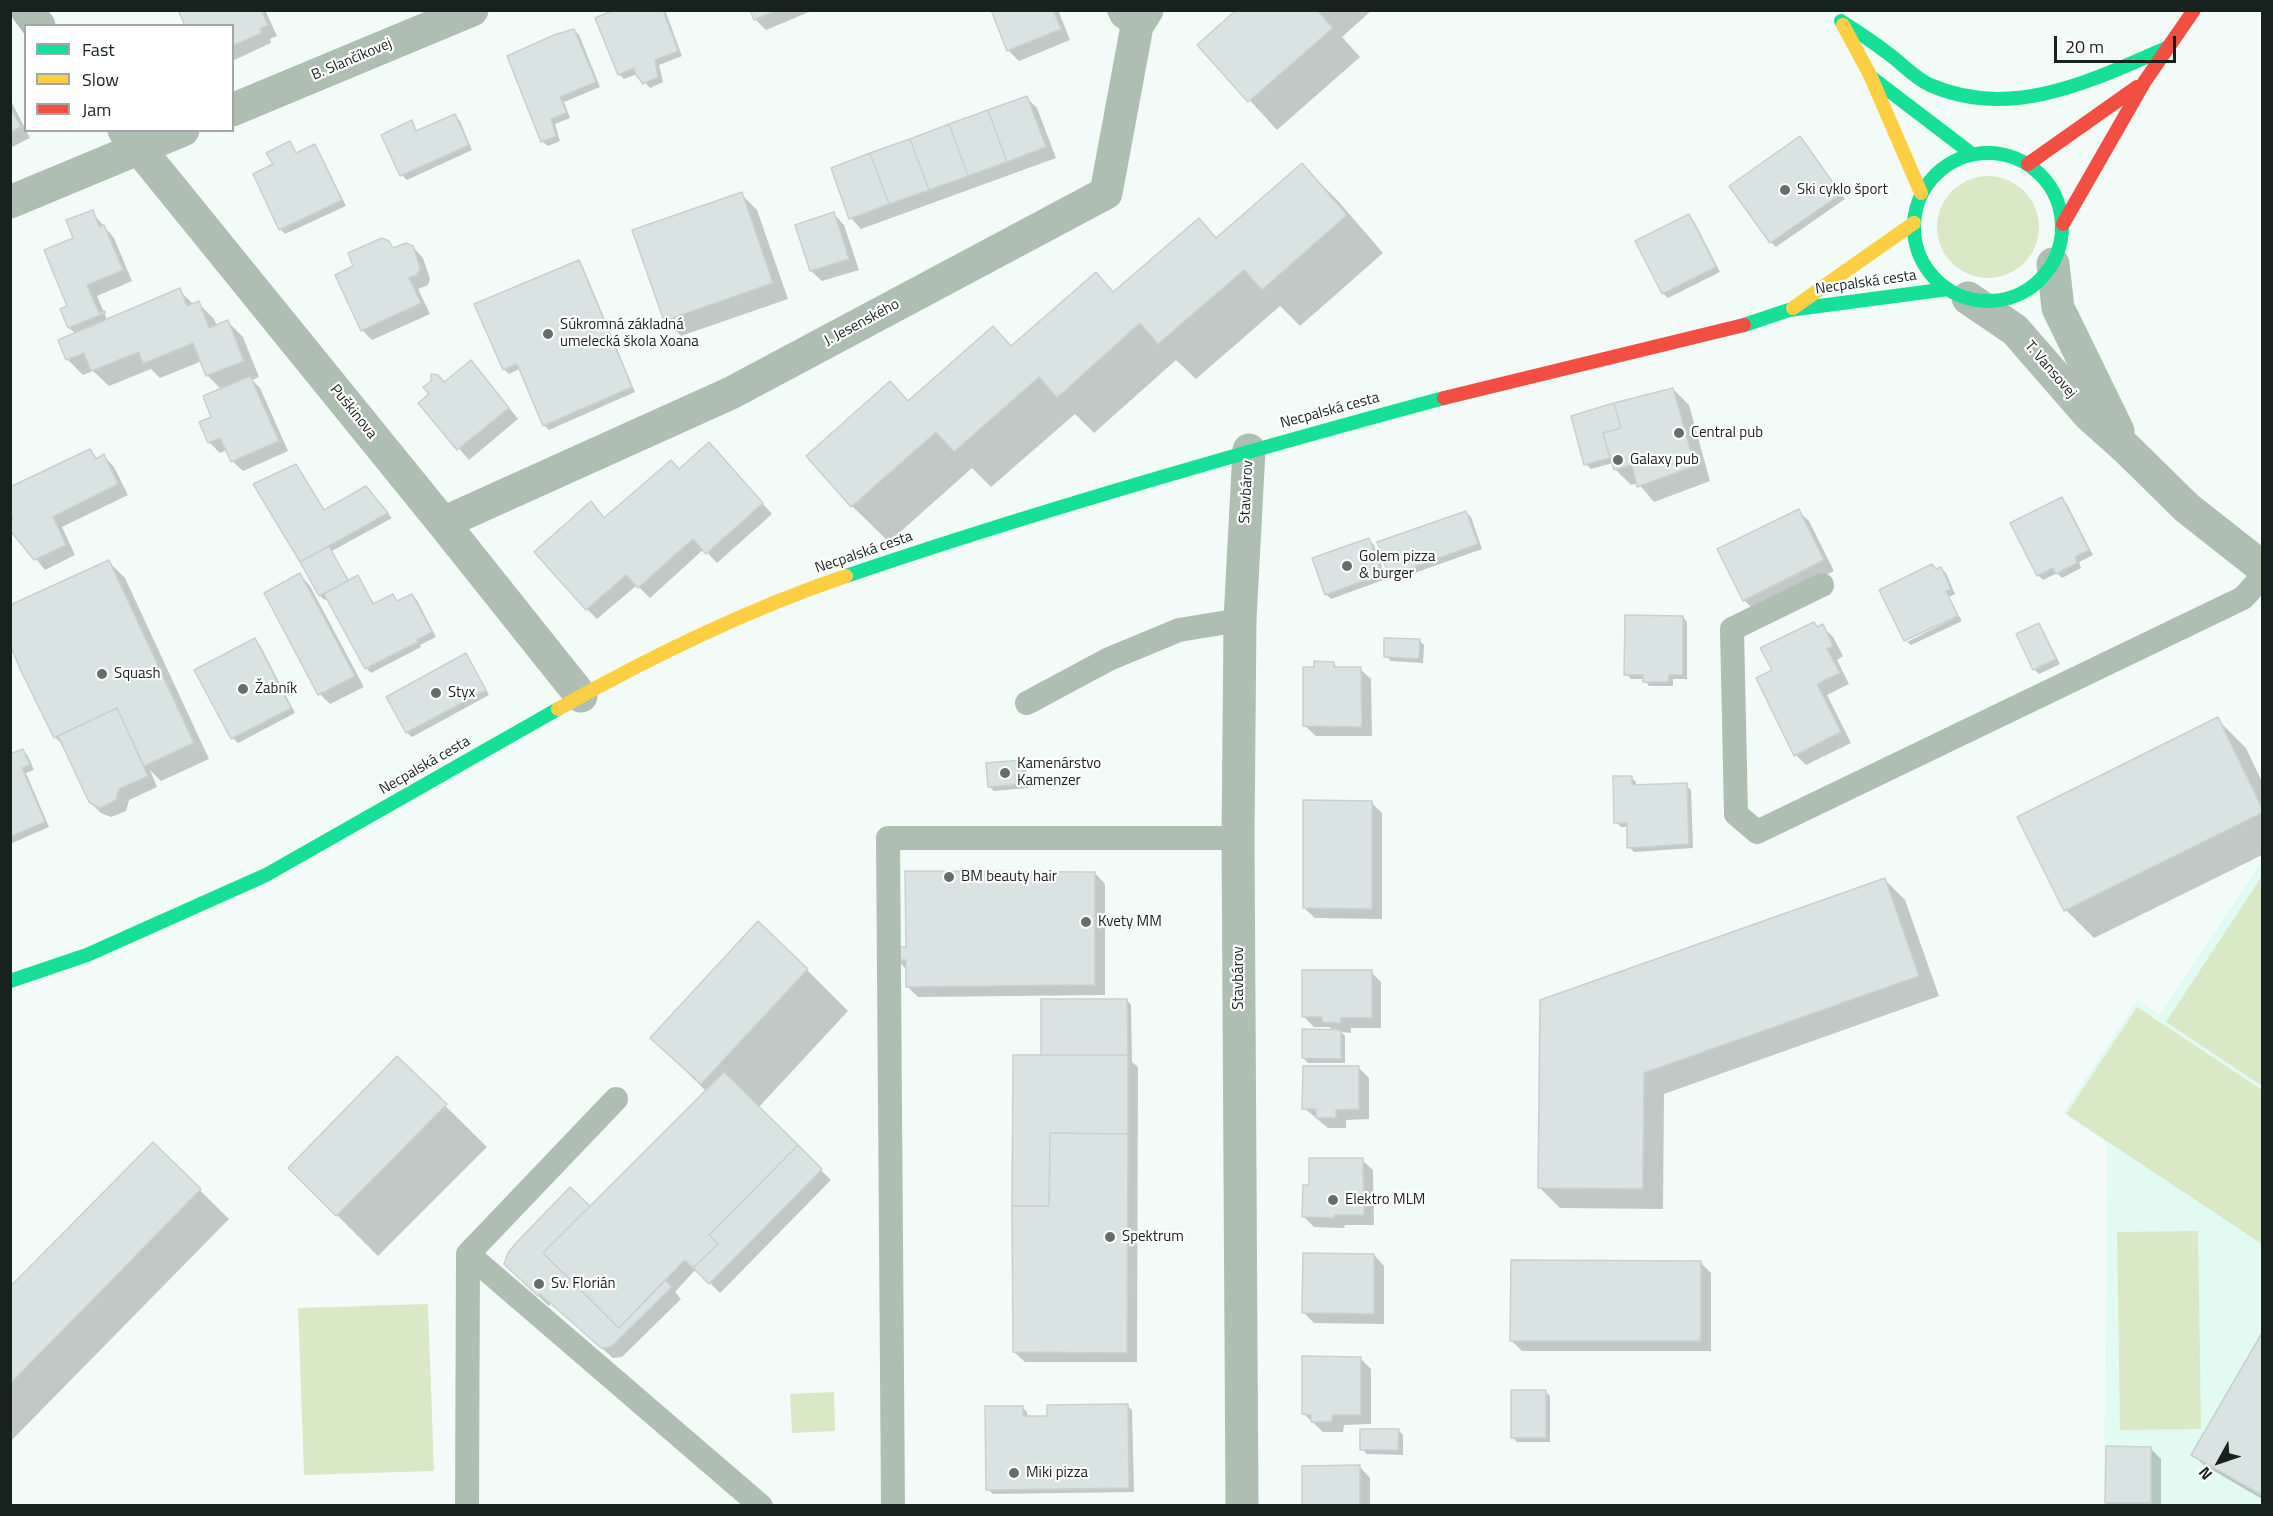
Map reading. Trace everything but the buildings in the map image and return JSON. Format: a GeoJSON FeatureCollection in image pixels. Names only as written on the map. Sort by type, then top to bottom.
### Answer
{"type":"FeatureCollection","features":[{"type":"Feature","properties":{"kind":"main road"},"geometry":{"type":"LineString","coordinates":[[2063,224],[2145,81],[2194,10]]}},
{"type":"Feature","properties":{"kind":"main road"},"geometry":{"type":"LineString","coordinates":[[1838,16],[1928,84],[1958,95],[2000,100],[2033,99],[2080,85],[2169,47]]}},
{"type":"Feature","properties":{"kind":"main road"},"geometry":{"type":"LineString","coordinates":[[1838,16],[1870,75],[1921,194]]}},
{"type":"Feature","properties":{"kind":"main road"},"geometry":{"type":"LineString","coordinates":[[1870,75],[1972,154]]}},
{"type":"Feature","properties":{"kind":"main road"},"geometry":{"type":"LineString","coordinates":[[2028,164],[2145,81]]}},
{"type":"Feature","properties":{"kind":"main road"},"geometry":{"type":"LineString","coordinates":[[1995,152],[2018,158],[2028,164],[2038,171],[2058,200],[2063,224],[2061,244],[2053,264],[2038,283],[2017,296],[1992,301],[1958,294],[1929,272],[1917,249],[1914,223],[1921,194],[1937,172],[1948,164],[1972,154],[1995,152]]}},
{"type":"Feature","properties":{"kind":"main road","name":"Necpalská cesta"},"geometry":{"type":"LineString","coordinates":[[1789,310],[1914,223]]}},
{"type":"Feature","properties":{"kind":"main road","name":"Necpalská cesta"},"geometry":{"type":"LineString","coordinates":[[10,981],[87,955],[266,875],[581,696],[697,638],[796,593],[910,554],[1249,450],[1476,390],[1730,330],[1789,310],[1958,294]]}},
{"type":"Feature","properties":{"kind":"street"},"geometry":{"type":"LineString","coordinates":[[27,10],[38,24]]}},
{"type":"Feature","properties":{"kind":"street","name":"B. Slančíkovej"},"geometry":{"type":"LineString","coordinates":[[234,109],[472,10]]}},
{"type":"Feature","properties":{"kind":"street","name":"J. Jesenského"},"geometry":{"type":"LineString","coordinates":[[443,523],[731,393],[1106,193],[1134,16]]}},
{"type":"Feature","properties":{"kind":"street"},"geometry":{"type":"LineString","coordinates":[[10,202],[131,140],[173,132]]}},
{"type":"Feature","properties":{"kind":"street","name":"Puškinova"},"geometry":{"type":"LineString","coordinates":[[131,140],[581,696]]}},
{"type":"Feature","properties":{"kind":"street","name":"T. Vansovej"},"geometry":{"type":"LineString","coordinates":[[2053,264],[2058,308],[2127,449]]}},
{"type":"Feature","properties":{"kind":"street","name":"T. Vansovej"},"geometry":{"type":"LineString","coordinates":[[1958,294],[2015,330],[2089,415],[2187,508],[2262,567]]}},
{"type":"Feature","properties":{"kind":"street","name":"Stavbárov"},"geometry":{"type":"LineString","coordinates":[[1242,1506],[1238,838],[1240,620],[1249,450]]}},
{"type":"Feature","properties":{"kind":"lane"},"geometry":{"type":"LineString","coordinates":[[1822,585],[1732,629],[1736,814],[1757,832],[2243,598],[2262,577]]}},
{"type":"Feature","properties":{"kind":"lane"},"geometry":{"type":"LineString","coordinates":[[1027,703],[1109,659],[1179,630],[1240,620]]}},
{"type":"Feature","properties":{"kind":"lane"},"geometry":{"type":"LineString","coordinates":[[893,1506],[888,838],[1238,838]]}},
{"type":"Feature","properties":{"kind":"lane"},"geometry":{"type":"LineString","coordinates":[[467,1506],[468,1254],[616,1099]]}},
{"type":"Feature","properties":{"kind":"lane"},"geometry":{"type":"LineString","coordinates":[[468,1254],[761,1506]]}},
{"type":"Feature","properties":{"kind":"shaded area"},"geometry":{"type":"Polygon","coordinates":[[[2262,860],[2262,1505],[2104,1505],[2107,1143],[2063,1113],[2137,1000],[2160,1015],[2262,860]]]}},
{"type":"Feature","properties":{"kind":"green space"},"geometry":{"type":"Polygon","coordinates":[[[1988,176],[2007,180],[2024,191],[2035,208],[2039,227],[2035,246],[2024,263],[2007,274],[1988,278],[1969,274],[1952,263],[1941,246],[1937,227],[1941,208],[1952,191],[1969,180],[1988,176]]]}},
{"type":"Feature","properties":{"kind":"green space"},"geometry":{"type":"Polygon","coordinates":[[[2262,876],[2262,1086],[2166,1022],[2262,876]]]}},
{"type":"Feature","properties":{"kind":"green space"},"geometry":{"type":"Polygon","coordinates":[[[2137,1007],[2262,1090],[2262,1244],[2066,1114],[2137,1007]]]}},
{"type":"Feature","properties":{"kind":"green space"},"geometry":{"type":"Polygon","coordinates":[[[2198,1231],[2201,1429],[2120,1430],[2117,1232],[2198,1231]]]}},
{"type":"Feature","properties":{"kind":"green space"},"geometry":{"type":"Polygon","coordinates":[[[428,1304],[434,1471],[304,1475],[298,1308],[428,1304]]]}},
{"type":"Feature","properties":{"kind":"green space"},"geometry":{"type":"Polygon","coordinates":[[[834,1392],[835,1431],[792,1433],[790,1394],[834,1392]]]}},
{"type":"Feature","properties":{"kind":"traffic: fast"},"geometry":{"type":"LineString","coordinates":[[1841,21],[1930,85],[1961,95],[1991,99],[2052,92],[2111,72],[2169,47]]}},
{"type":"Feature","properties":{"kind":"traffic: fast"},"geometry":{"type":"LineString","coordinates":[[1871,77],[1972,154]]}},
{"type":"Feature","properties":{"kind":"traffic: fast"},"geometry":{"type":"LineString","coordinates":[[1988,153],[2016,158],[2041,174],[2057,199],[2062,227],[2057,255],[2041,280],[2016,296],[1988,301],[1960,296],[1935,280],[1919,255],[1914,227],[1919,199],[1935,174],[1960,158],[1988,153]]}},
{"type":"Feature","properties":{"kind":"traffic: fast"},"geometry":{"type":"LineString","coordinates":[[1744,325],[1789,310],[1948,289]]}},
{"type":"Feature","properties":{"kind":"traffic: fast"},"geometry":{"type":"LineString","coordinates":[[846,576],[1144,482],[1444,398]]}},
{"type":"Feature","properties":{"kind":"traffic: fast"},"geometry":{"type":"LineString","coordinates":[[10,981],[87,955],[266,875],[558,709]]}},
{"type":"Feature","properties":{"kind":"traffic: slow"},"geometry":{"type":"LineString","coordinates":[[1843,25],[1870,75],[1921,193]]}},
{"type":"Feature","properties":{"kind":"traffic: slow"},"geometry":{"type":"LineString","coordinates":[[1793,308],[1914,223]]}},
{"type":"Feature","properties":{"kind":"traffic: slow"},"geometry":{"type":"LineString","coordinates":[[558,709],[627,671],[699,636],[809,589],[846,576]]}},
{"type":"Feature","properties":{"kind":"traffic: jam"},"geometry":{"type":"LineString","coordinates":[[2063,224],[2145,81],[2194,10]]}},
{"type":"Feature","properties":{"kind":"traffic: jam"},"geometry":{"type":"LineString","coordinates":[[2028,164],[2137,87]]}},
{"type":"Feature","properties":{"kind":"traffic: jam"},"geometry":{"type":"LineString","coordinates":[[1444,398],[1744,325]]}},
{"type":"Feature","properties":{"kind":"place","name":"Ski cyklo šport"},"geometry":{"type":"Point","coordinates":[1785,190]}},
{"type":"Feature","properties":{"kind":"place","name":"Súkromná základná umelecká škola Xoana"},"geometry":{"type":"Point","coordinates":[548,334]}},
{"type":"Feature","properties":{"kind":"place","name":"Central pub"},"geometry":{"type":"Point","coordinates":[1679,433]}},
{"type":"Feature","properties":{"kind":"place","name":"Galaxy pub"},"geometry":{"type":"Point","coordinates":[1618,460]}},
{"type":"Feature","properties":{"kind":"place","name":"Golem pizza & burger"},"geometry":{"type":"Point","coordinates":[1347,566]}},
{"type":"Feature","properties":{"kind":"place","name":"Squash"},"geometry":{"type":"Point","coordinates":[102,674]}},
{"type":"Feature","properties":{"kind":"place","name":"Žabník"},"geometry":{"type":"Point","coordinates":[243,689]}},
{"type":"Feature","properties":{"kind":"place","name":"Styx"},"geometry":{"type":"Point","coordinates":[436,693]}},
{"type":"Feature","properties":{"kind":"place","name":"Kamenárstvo Kamenzer"},"geometry":{"type":"Point","coordinates":[1005,773]}},
{"type":"Feature","properties":{"kind":"place","name":"BM beauty hair"},"geometry":{"type":"Point","coordinates":[949,877]}},
{"type":"Feature","properties":{"kind":"place","name":"Kvety MM"},"geometry":{"type":"Point","coordinates":[1086,922]}},
{"type":"Feature","properties":{"kind":"place","name":"Elektro MLM"},"geometry":{"type":"Point","coordinates":[1333,1200]}},
{"type":"Feature","properties":{"kind":"place","name":"Spektrum"},"geometry":{"type":"Point","coordinates":[1110,1237]}},
{"type":"Feature","properties":{"kind":"place","name":"Sv. Florián"},"geometry":{"type":"Point","coordinates":[539,1284]}},
{"type":"Feature","properties":{"kind":"place","name":"Miki pizza"},"geometry":{"type":"Point","coordinates":[1014,1473]}}]}
